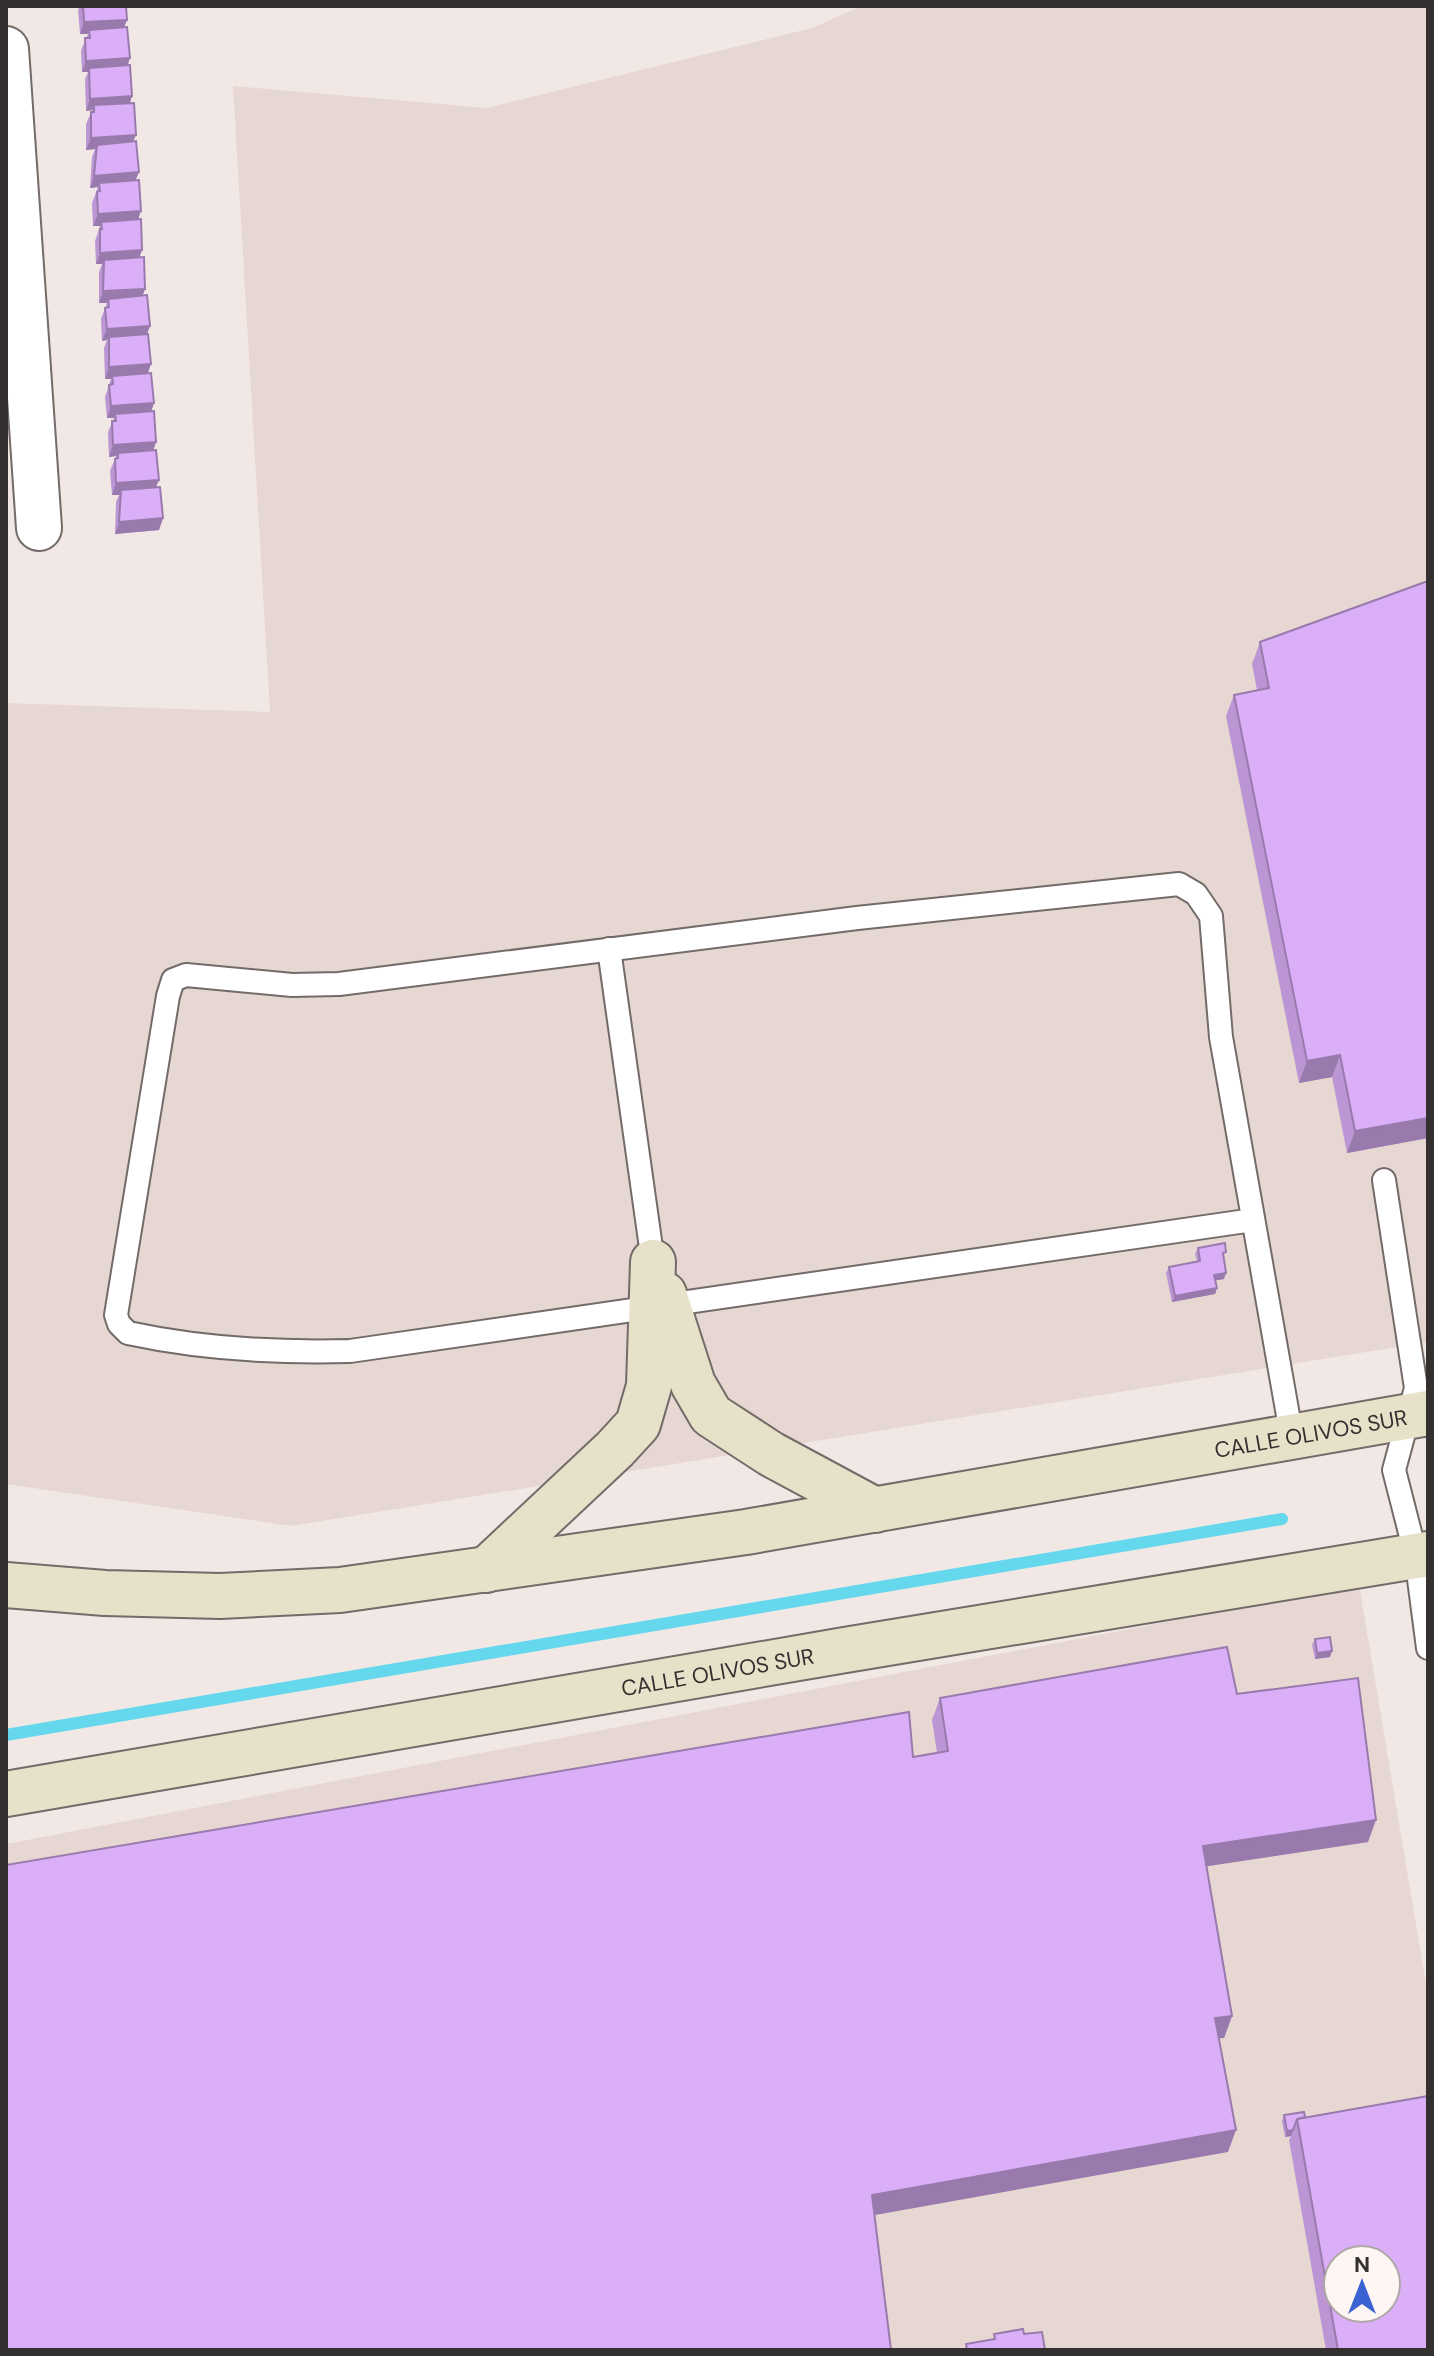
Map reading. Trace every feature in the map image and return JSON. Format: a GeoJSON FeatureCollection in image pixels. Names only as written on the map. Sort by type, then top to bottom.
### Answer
{"type":"FeatureCollection","features":[{"type":"Feature","properties":{"kind":"main road"},"geometry":{"type":"LineString","coordinates":[[653,1262],[660,1304],[693,1384],[711,1415],[771,1454],[875,1510]]}},
{"type":"Feature","properties":{"kind":"main road"},"geometry":{"type":"LineString","coordinates":[[486,1570],[638,1424],[649,1386],[660,1304]]}},
{"type":"Feature","properties":{"kind":"main road"},"geometry":{"type":"LineString","coordinates":[[638,1424],[662,1417],[711,1415]]}},
{"type":"Feature","properties":{"kind":"main road","name":"CALLE OLIVOS SUR"},"geometry":{"type":"LineString","coordinates":[[6,1585],[105,1593],[220,1596],[340,1590],[746,1532],[1418,1415]]}},
{"type":"Feature","properties":{"kind":"main road","name":"CALLE OLIVOS SUR"},"geometry":{"type":"LineString","coordinates":[[6,1794],[814,1655],[1422,1555]]}},
{"type":"Feature","properties":{"kind":"street"},"geometry":{"type":"LineString","coordinates":[[6,49],[39,528]]}},
{"type":"Feature","properties":{"kind":"lane"},"geometry":{"type":"LineString","coordinates":[[1253,1220],[350,1351],[279,1353],[211,1347],[128,1333],[119,1324],[116,1315],[173,980],[186,975],[292,985],[339,984],[857,918],[1179,884],[1196,894],[1211,916],[1221,1037],[1292,1438]]}},
{"type":"Feature","properties":{"kind":"lane"},"geometry":{"type":"LineString","coordinates":[[609,949],[653,1262]]}},
{"type":"Feature","properties":{"kind":"lane"},"geometry":{"type":"LineString","coordinates":[[1384,1180],[1418,1415],[1394,1470],[1422,1555],[1428,1648]]}},
{"type":"Feature","properties":{"kind":"shaded area"},"geometry":{"type":"Polygon","coordinates":[[[862,6],[1428,6],[1428,1342],[291,1526],[6,1484],[6,703],[270,712],[233,86],[487,108],[812,28],[862,6]]]}},
{"type":"Feature","properties":{"kind":"shaded area"},"geometry":{"type":"Polygon","coordinates":[[[1359,1585],[1428,1996],[1428,2350],[6,2350],[6,1844],[1359,1585]]]}},
{"type":"Feature","properties":{"kind":"building"},"geometry":{"type":"Polygon","coordinates":[[[83,6],[126,6],[127,20],[84,22],[83,6]]]}},
{"type":"Feature","properties":{"kind":"building"},"geometry":{"type":"Polygon","coordinates":[[[127,27],[130,58],[86,61],[85,38],[90,38],[89,30],[127,27]]]}},
{"type":"Feature","properties":{"kind":"building"},"geometry":{"type":"Polygon","coordinates":[[[130,65],[132,96],[90,99],[89,68],[130,65]]]}},
{"type":"Feature","properties":{"kind":"building"},"geometry":{"type":"Polygon","coordinates":[[[134,103],[136,135],[91,138],[94,105],[134,103]]]}},
{"type":"Feature","properties":{"kind":"building"},"geometry":{"type":"Polygon","coordinates":[[[136,141],[139,172],[94,176],[97,145],[136,141]]]}},
{"type":"Feature","properties":{"kind":"building"},"geometry":{"type":"Polygon","coordinates":[[[139,180],[141,211],[98,214],[99,183],[139,180]]]}},
{"type":"Feature","properties":{"kind":"building"},"geometry":{"type":"Polygon","coordinates":[[[141,219],[142,250],[100,253],[101,222],[141,219]]]}},
{"type":"Feature","properties":{"kind":"building"},"geometry":{"type":"Polygon","coordinates":[[[144,257],[145,289],[103,291],[104,260],[144,257]]]}},
{"type":"Feature","properties":{"kind":"building"},"geometry":{"type":"Polygon","coordinates":[[[147,295],[150,326],[107,329],[105,308],[109,307],[108,299],[147,295]]]}},
{"type":"Feature","properties":{"kind":"building"},"geometry":{"type":"Polygon","coordinates":[[[148,334],[151,364],[109,367],[109,337],[148,334]]]}},
{"type":"Feature","properties":{"kind":"building"},"geometry":{"type":"Polygon","coordinates":[[[151,373],[154,403],[111,406],[109,385],[113,384],[112,376],[151,373]]]}},
{"type":"Feature","properties":{"kind":"building"},"geometry":{"type":"Polygon","coordinates":[[[154,411],[156,442],[113,445],[112,421],[116,421],[115,414],[154,411]]]}},
{"type":"Feature","properties":{"kind":"building"},"geometry":{"type":"Polygon","coordinates":[[[156,450],[159,480],[116,483],[115,459],[118,453],[156,450]]]}},
{"type":"Feature","properties":{"kind":"building"},"geometry":{"type":"Polygon","coordinates":[[[160,487],[163,518],[119,522],[121,490],[160,487]]]}},
{"type":"Feature","properties":{"kind":"building"},"geometry":{"type":"Polygon","coordinates":[[[1428,581],[1428,1118],[1355,1131],[1340,1055],[1307,1061],[1234,695],[1269,688],[1260,642],[1428,581]]]}},
{"type":"Feature","properties":{"kind":"building"},"geometry":{"type":"Polygon","coordinates":[[[1225,1243],[1226,1273],[1214,1275],[1217,1288],[1175,1296],[1169,1267],[1200,1261],[1198,1248],[1225,1243]]]}},
{"type":"Feature","properties":{"kind":"building"},"geometry":{"type":"Polygon","coordinates":[[[1330,1637],[1332,1651],[1317,1653],[1315,1639],[1330,1637]]]}},
{"type":"Feature","properties":{"kind":"building"},"geometry":{"type":"Polygon","coordinates":[[[1227,1647],[1237,1694],[1358,1678],[1376,1820],[1203,1846],[1232,2016],[1215,2018],[1236,2130],[872,2195],[891,2350],[6,2350],[6,1865],[909,1712],[913,1757],[948,1751],[940,1698],[1227,1647]]]}},
{"type":"Feature","properties":{"kind":"building"},"geometry":{"type":"Polygon","coordinates":[[[1428,2096],[1428,2350],[1338,2350],[1333,2324],[1402,2324],[1402,2244],[1322,2244],[1322,2260],[1297,2119],[1428,2096]]]}},
{"type":"Feature","properties":{"kind":"building"},"geometry":{"type":"Polygon","coordinates":[[[1304,2112],[1305,2117],[1297,2119],[1293,2130],[1287,2131],[1284,2115],[1304,2112]]]}},
{"type":"Feature","properties":{"kind":"building"},"geometry":{"type":"Polygon","coordinates":[[[1023,2329],[1024,2334],[1042,2332],[1045,2350],[967,2350],[966,2344],[995,2339],[994,2334],[1023,2329]]]}},
{"type":"Feature","properties":{"kind":"waterway"},"geometry":{"type":"LineString","coordinates":[[6,1735],[1282,1519]]}}]}
